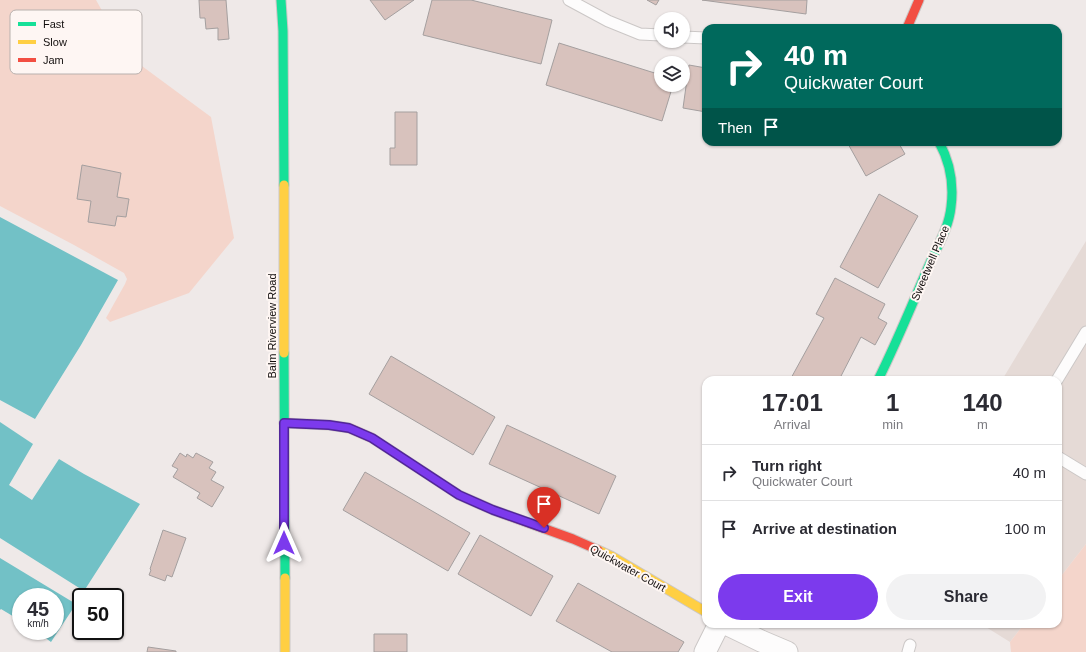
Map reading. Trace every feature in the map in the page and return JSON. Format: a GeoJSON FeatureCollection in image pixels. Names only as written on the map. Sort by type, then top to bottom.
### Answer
{"type":"FeatureCollection","features":[{"type":"Feature","properties":{"kind":"street","name":"Balm Riverview Road"},"geometry":{"type":"LineString","coordinates":[[281,0],[283,31],[284,136],[285,652]]}},
{"type":"Feature","properties":{"kind":"street"},"geometry":{"type":"LineString","coordinates":[[909,24],[919,0]]}},
{"type":"Feature","properties":{"kind":"street","name":"Sweetwell Place"},"geometry":{"type":"LineString","coordinates":[[880,376],[905,323],[946,228],[952,201],[951,174],[941,146]]}},
{"type":"Feature","properties":{"kind":"street","name":"Quickwater Court"},"geometry":{"type":"LineString","coordinates":[[284,423],[329,425],[349,428],[372,438],[459,495],[493,510],[573,539],[611,556],[702,610]]}},
{"type":"Feature","properties":{"kind":"street"},"geometry":{"type":"LineString","coordinates":[[705,652],[717,628]]}},
{"type":"Feature","properties":{"kind":"street"},"geometry":{"type":"LineString","coordinates":[[734,628],[786,652]]}},
{"type":"Feature","properties":{"kind":"lane"},"geometry":{"type":"LineString","coordinates":[[569,0],[608,21],[640,34],[654,35]]}},
{"type":"Feature","properties":{"kind":"lane"},"geometry":{"type":"LineString","coordinates":[[690,37],[702,38]]}},
{"type":"Feature","properties":{"kind":"lane"},"geometry":{"type":"LineString","coordinates":[[1059,376],[1086,332]]}},
{"type":"Feature","properties":{"kind":"lane"},"geometry":{"type":"LineString","coordinates":[[1062,459],[1086,474]]}},
{"type":"Feature","properties":{"kind":"shaded area"},"geometry":{"type":"Polygon","coordinates":[[[0,0],[96,0],[102,10],[10,10],[10,74],[142,74],[142,66],[211,117],[234,238],[189,293],[110,322],[106,318],[127,279],[124,273],[0,206],[0,0]]]}},
{"type":"Feature","properties":{"kind":"shaded area"},"geometry":{"type":"Polygon","coordinates":[[[1086,241],[1086,544],[1062,575],[1062,376],[1004,376],[1086,241]]]}},
{"type":"Feature","properties":{"kind":"shaded area"},"geometry":{"type":"Polygon","coordinates":[[[1086,544],[1086,652],[1011,652],[1010,642],[1021,628],[1062,628],[1062,575],[1086,544]]]}},
{"type":"Feature","properties":{"kind":"shaded area"},"geometry":{"type":"Polygon","coordinates":[[[987,628],[1021,628],[1010,642],[987,628]]]}},
{"type":"Feature","properties":{"kind":"water"},"geometry":{"type":"Polygon","coordinates":[[[0,217],[118,280],[81,345],[35,419],[0,400],[0,217]]]}},
{"type":"Feature","properties":{"kind":"water"},"geometry":{"type":"Polygon","coordinates":[[[0,422],[33,444],[9,485],[32,500],[59,459],[140,504],[86,588],[79,588],[0,538],[0,422]]]}},
{"type":"Feature","properties":{"kind":"water"},"geometry":{"type":"Polygon","coordinates":[[[0,558],[50,588],[12,588],[12,616],[1,609],[0,610],[0,558]]]}},
{"type":"Feature","properties":{"kind":"water"},"geometry":{"type":"Polygon","coordinates":[[[64,597],[72,602],[72,610],[64,622],[64,597]]]}},
{"type":"Feature","properties":{"kind":"building"},"geometry":{"type":"Polygon","coordinates":[[[199,0],[226,0],[229,39],[218,40],[218,28],[206,29],[205,18],[200,18],[199,0]]]}},
{"type":"Feature","properties":{"kind":"building"},"geometry":{"type":"Polygon","coordinates":[[[370,0],[414,0],[385,20],[370,0]]]}},
{"type":"Feature","properties":{"kind":"building"},"geometry":{"type":"Polygon","coordinates":[[[432,0],[471,0],[552,20],[541,64],[423,35],[432,0]]]}},
{"type":"Feature","properties":{"kind":"building"},"geometry":{"type":"Polygon","coordinates":[[[647,0],[659,0],[656,5],[647,0]]]}},
{"type":"Feature","properties":{"kind":"building"},"geometry":{"type":"Polygon","coordinates":[[[702,0],[807,0],[806,14],[702,0]]]}},
{"type":"Feature","properties":{"kind":"building"},"geometry":{"type":"Polygon","coordinates":[[[559,43],[654,73],[654,92],[671,92],[662,121],[546,85],[559,43]]]}},
{"type":"Feature","properties":{"kind":"building"},"geometry":{"type":"Polygon","coordinates":[[[690,65],[702,67],[702,111],[683,108],[685,92],[690,92],[690,65]]]}},
{"type":"Feature","properties":{"kind":"building"},"geometry":{"type":"Polygon","coordinates":[[[395,112],[417,112],[417,165],[390,165],[390,148],[395,148],[395,112]]]}},
{"type":"Feature","properties":{"kind":"building"},"geometry":{"type":"Polygon","coordinates":[[[849,146],[900,146],[905,154],[866,176],[849,146]]]}},
{"type":"Feature","properties":{"kind":"building"},"geometry":{"type":"Polygon","coordinates":[[[82,165],[121,173],[117,197],[129,199],[126,217],[117,216],[115,226],[88,222],[91,201],[77,199],[82,165]]]}},
{"type":"Feature","properties":{"kind":"building"},"geometry":{"type":"Polygon","coordinates":[[[879,194],[918,216],[878,288],[840,267],[879,194]]]}},
{"type":"Feature","properties":{"kind":"building"},"geometry":{"type":"Polygon","coordinates":[[[835,278],[885,304],[878,318],[887,323],[875,345],[861,337],[841,376],[792,376],[824,318],[816,314],[835,278]]]}},
{"type":"Feature","properties":{"kind":"building"},"geometry":{"type":"Polygon","coordinates":[[[391,356],[495,417],[473,455],[369,394],[391,356]]]}},
{"type":"Feature","properties":{"kind":"building"},"geometry":{"type":"Polygon","coordinates":[[[507,425],[616,476],[599,514],[489,464],[507,425]]]}},
{"type":"Feature","properties":{"kind":"building"},"geometry":{"type":"Polygon","coordinates":[[[180,453],[186,457],[187,454],[193,458],[196,453],[213,462],[209,468],[216,472],[211,480],[224,487],[212,507],[197,498],[200,493],[173,477],[178,469],[172,466],[180,453]]]}},
{"type":"Feature","properties":{"kind":"building"},"geometry":{"type":"Polygon","coordinates":[[[365,472],[470,533],[448,571],[343,510],[365,472]]]}},
{"type":"Feature","properties":{"kind":"building"},"geometry":{"type":"Polygon","coordinates":[[[163,530],[186,538],[172,577],[167,575],[165,581],[149,575],[163,530]]]}},
{"type":"Feature","properties":{"kind":"building"},"geometry":{"type":"Polygon","coordinates":[[[480,535],[553,576],[531,616],[458,574],[480,535]]]}},
{"type":"Feature","properties":{"kind":"building"},"geometry":{"type":"Polygon","coordinates":[[[578,583],[684,642],[678,652],[612,652],[556,621],[578,583]]]}},
{"type":"Feature","properties":{"kind":"building"},"geometry":{"type":"Polygon","coordinates":[[[374,634],[407,634],[407,652],[374,652],[374,634]]]}},
{"type":"Feature","properties":{"kind":"building"},"geometry":{"type":"Polygon","coordinates":[[[148,647],[176,651],[176,652],[147,652],[148,647]]]}},
{"type":"Feature","properties":{"kind":"traffic: fast"},"geometry":{"type":"LineString","coordinates":[[281,0],[283,31],[284,185]]}},
{"type":"Feature","properties":{"kind":"traffic: fast"},"geometry":{"type":"LineString","coordinates":[[880,376],[948,222],[952,190],[950,173],[946,157],[941,146]]}},
{"type":"Feature","properties":{"kind":"traffic: fast"},"geometry":{"type":"LineString","coordinates":[[284,353],[285,578]]}},
{"type":"Feature","properties":{"kind":"traffic: slow"},"geometry":{"type":"LineString","coordinates":[[284,185],[284,353]]}},
{"type":"Feature","properties":{"kind":"traffic: slow"},"geometry":{"type":"LineString","coordinates":[[598,550],[611,556],[702,610]]}},
{"type":"Feature","properties":{"kind":"traffic: slow"},"geometry":{"type":"LineString","coordinates":[[285,578],[285,652]]}},
{"type":"Feature","properties":{"kind":"traffic: jam"},"geometry":{"type":"LineString","coordinates":[[909,24],[919,0]]}},
{"type":"Feature","properties":{"kind":"traffic: jam"},"geometry":{"type":"LineString","coordinates":[[284,423],[329,425],[349,428],[372,438],[459,495],[493,510],[573,539],[598,550]]}},
{"type":"Feature","properties":{"kind":"route"},"geometry":{"type":"LineString","coordinates":[[284,543],[284,423],[329,425],[349,428],[372,438],[459,495],[493,510],[544,528]]}}]}
